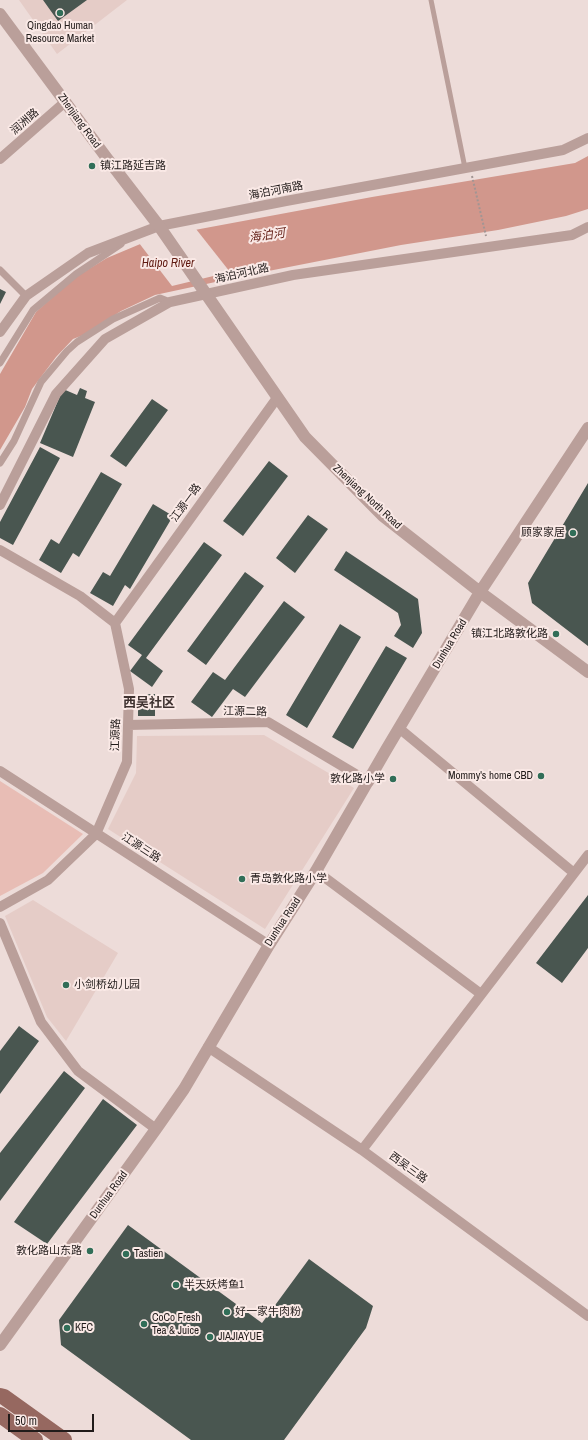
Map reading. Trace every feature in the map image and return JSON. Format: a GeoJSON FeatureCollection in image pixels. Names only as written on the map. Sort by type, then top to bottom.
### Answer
{"type":"FeatureCollection","features":[{"type":"Feature","properties":{"kind":"main road"},"geometry":{"type":"LineString","coordinates":[[0,1396],[4,1397],[64,1440]]}},
{"type":"Feature","properties":{"kind":"main road"},"geometry":{"type":"LineString","coordinates":[[0,1415],[35,1440]]}},
{"type":"Feature","properties":{"kind":"street","name":"Zhenjiang Road"},"geometry":{"type":"LineString","coordinates":[[0,14],[159,226],[207,295]]}},
{"type":"Feature","properties":{"kind":"street","name":"润洲路"},"geometry":{"type":"LineString","coordinates":[[2,154],[65,102]]}},
{"type":"Feature","properties":{"kind":"street","name":"海泊河南路"},"geometry":{"type":"LineString","coordinates":[[0,332],[26,296],[88,253],[159,226],[563,150],[588,138]]}},
{"type":"Feature","properties":{"kind":"street","name":"海泊河北路"},"geometry":{"type":"LineString","coordinates":[[0,505],[56,394],[105,339],[170,302],[293,275],[572,235],[588,227]]}},
{"type":"Feature","properties":{"kind":"street"},"geometry":{"type":"LineString","coordinates":[[0,363],[33,310],[76,274],[131,237]]}},
{"type":"Feature","properties":{"kind":"street"},"geometry":{"type":"LineString","coordinates":[[0,270],[26,296]]}},
{"type":"Feature","properties":{"kind":"street","name":"Zhenjiang North Road"},"geometry":{"type":"LineString","coordinates":[[207,295],[305,437],[383,516],[480,592],[588,672]]}},
{"type":"Feature","properties":{"kind":"street"},"geometry":{"type":"LineString","coordinates":[[0,463],[14,441],[40,382],[66,351],[77,342],[113,319],[160,298],[170,302]]}},
{"type":"Feature","properties":{"kind":"street","name":"江源一路"},"geometry":{"type":"LineString","coordinates":[[115,623],[278,398]]}},
{"type":"Feature","properties":{"kind":"street","name":"Dunhua Road"},"geometry":{"type":"LineString","coordinates":[[0,1345],[184,1088],[269,945],[316,871],[480,592],[588,428]]}},
{"type":"Feature","properties":{"kind":"street"},"geometry":{"type":"LineString","coordinates":[[0,550],[80,596],[115,623]]}},
{"type":"Feature","properties":{"kind":"street","name":"江源路"},"geometry":{"type":"LineString","coordinates":[[0,907],[48,880],[96,834],[127,762],[129,689],[115,623]]}},
{"type":"Feature","properties":{"kind":"street","name":"江源二路"},"geometry":{"type":"LineString","coordinates":[[128,725],[268,722],[369,782]]}},
{"type":"Feature","properties":{"kind":"street"},"geometry":{"type":"LineString","coordinates":[[400,729],[574,873]]}},
{"type":"Feature","properties":{"kind":"street","name":"江源三路"},"geometry":{"type":"LineString","coordinates":[[0,772],[269,945]]}},
{"type":"Feature","properties":{"kind":"street"},"geometry":{"type":"LineString","coordinates":[[362,1150],[588,855]]}},
{"type":"Feature","properties":{"kind":"street"},"geometry":{"type":"LineString","coordinates":[[316,871],[481,994]]}},
{"type":"Feature","properties":{"kind":"street"},"geometry":{"type":"LineString","coordinates":[[0,923],[41,1022],[78,1071],[156,1129]]}},
{"type":"Feature","properties":{"kind":"street","name":"西吴三路"},"geometry":{"type":"LineString","coordinates":[[208,1046],[362,1150],[588,1316]]}},
{"type":"Feature","properties":{"kind":"lane"},"geometry":{"type":"LineString","coordinates":[[431,0],[465,168]]}},
{"type":"Feature","properties":{"kind":"path"},"geometry":{"type":"LineString","coordinates":[[472,178],[486,237]]}},
{"type":"Feature","properties":{"kind":"shaded area"},"geometry":{"type":"Polygon","coordinates":[[[19,0],[127,0],[57,54],[19,0]]]}},
{"type":"Feature","properties":{"kind":"shaded area","name":"青岛敦化路小学"},"geometry":{"type":"Polygon","coordinates":[[[264,735],[354,788],[265,929],[108,829],[136,773],[137,736],[264,735]]]}},
{"type":"Feature","properties":{"kind":"shaded area"},"geometry":{"type":"Polygon","coordinates":[[[0,781],[83,834],[43,873],[0,896],[0,781]]]}},
{"type":"Feature","properties":{"kind":"shaded area","name":"小剑桥幼儿园"},"geometry":{"type":"Polygon","coordinates":[[[33,900],[118,953],[66,1041],[47,1017],[5,916],[33,900]]]}},
{"type":"Feature","properties":{"kind":"water","name":"Haipo River"},"geometry":{"type":"Polygon","coordinates":[[[588,156],[588,209],[566,216],[498,230],[401,245],[155,295],[121,311],[86,334],[73,339],[56,357],[32,389],[25,407],[0,450],[0,374],[36,312],[74,278],[107,258],[157,237],[372,197],[575,163],[588,156]]]}},
{"type":"Feature","properties":{"kind":"pier"},"geometry":{"type":"Polygon","coordinates":[[[196,229],[230,272],[172,286],[139,243],[156,236],[196,229]]]}},
{"type":"Feature","properties":{"kind":"building","name":"Qingdao Human Resource Market"},"geometry":{"type":"Polygon","coordinates":[[[43,0],[87,0],[58,21],[43,0]]]}},
{"type":"Feature","properties":{"kind":"building"},"geometry":{"type":"Polygon","coordinates":[[[0,289],[6,292],[0,304],[0,289]]]}},
{"type":"Feature","properties":{"kind":"building"},"geometry":{"type":"Polygon","coordinates":[[[80,388],[87,391],[85,398],[95,402],[73,457],[40,443],[63,389],[77,395],[80,388]]]}},
{"type":"Feature","properties":{"kind":"building"},"geometry":{"type":"Polygon","coordinates":[[[152,399],[168,410],[126,467],[110,456],[152,399]]]}},
{"type":"Feature","properties":{"kind":"building"},"geometry":{"type":"Polygon","coordinates":[[[40,447],[60,458],[13,545],[0,538],[0,522],[40,447]]]}},
{"type":"Feature","properties":{"kind":"building"},"geometry":{"type":"Polygon","coordinates":[[[269,461],[288,476],[243,536],[223,521],[269,461]]]}},
{"type":"Feature","properties":{"kind":"building"},"geometry":{"type":"Polygon","coordinates":[[[101,472],[122,484],[79,557],[73,553],[61,573],[39,560],[51,539],[59,544],[101,472]]]}},
{"type":"Feature","properties":{"kind":"building","name":"顾家家居"},"geometry":{"type":"Polygon","coordinates":[[[588,483],[588,646],[532,603],[528,583],[588,483]]]}},
{"type":"Feature","properties":{"kind":"building"},"geometry":{"type":"Polygon","coordinates":[[[153,504],[173,516],[130,589],[125,585],[113,606],[90,593],[103,572],[110,576],[153,504]]]}},
{"type":"Feature","properties":{"kind":"building"},"geometry":{"type":"Polygon","coordinates":[[[308,515],[328,529],[295,573],[276,558],[308,515]]]}},
{"type":"Feature","properties":{"kind":"building"},"geometry":{"type":"Polygon","coordinates":[[[204,542],[222,555],[146,658],[163,671],[152,687],[130,671],[142,655],[128,645],[204,542]]]}},
{"type":"Feature","properties":{"kind":"building"},"geometry":{"type":"Polygon","coordinates":[[[346,551],[418,599],[422,633],[413,648],[394,636],[401,625],[398,613],[334,570],[346,551]]]}},
{"type":"Feature","properties":{"kind":"building"},"geometry":{"type":"Polygon","coordinates":[[[245,572],[264,586],[206,665],[187,651],[245,572]]]}},
{"type":"Feature","properties":{"kind":"building"},"geometry":{"type":"Polygon","coordinates":[[[284,601],[305,617],[245,697],[233,689],[212,717],[191,702],[213,672],[225,680],[284,601]]]}},
{"type":"Feature","properties":{"kind":"building"},"geometry":{"type":"Polygon","coordinates":[[[340,624],[361,637],[307,728],[286,715],[340,624]]]}},
{"type":"Feature","properties":{"kind":"building"},"geometry":{"type":"Polygon","coordinates":[[[386,646],[407,658],[353,749],[332,737],[386,646]]]}},
{"type":"Feature","properties":{"kind":"building"},"geometry":{"type":"Polygon","coordinates":[[[138,694],[155,694],[155,716],[138,716],[138,694]]]}},
{"type":"Feature","properties":{"kind":"building"},"geometry":{"type":"Polygon","coordinates":[[[588,895],[588,948],[562,983],[536,963],[588,895]]]}},
{"type":"Feature","properties":{"kind":"building"},"geometry":{"type":"Polygon","coordinates":[[[19,1026],[39,1041],[0,1094],[0,1051],[19,1026]]]}},
{"type":"Feature","properties":{"kind":"building"},"geometry":{"type":"Polygon","coordinates":[[[64,1071],[85,1088],[0,1201],[0,1153],[64,1071]]]}},
{"type":"Feature","properties":{"kind":"building"},"geometry":{"type":"Polygon","coordinates":[[[103,1099],[137,1125],[47,1244],[14,1222],[103,1099]]]}},
{"type":"Feature","properties":{"kind":"building","name":"JIAJIAYUE"},"geometry":{"type":"Polygon","coordinates":[[[128,1225],[262,1323],[309,1259],[373,1306],[366,1328],[284,1440],[191,1440],[61,1345],[59,1320],[128,1225]]]}},
{"type":"Feature","properties":{"kind":"place","name":"Qingdao Human Resource Market"},"geometry":{"type":"Point","coordinates":[60,13]}},
{"type":"Feature","properties":{"kind":"place","name":"镇江路延吉路"},"geometry":{"type":"Point","coordinates":[92,166]}},
{"type":"Feature","properties":{"kind":"place","name":"顾家家居"},"geometry":{"type":"Point","coordinates":[573,533]}},
{"type":"Feature","properties":{"kind":"place","name":"镇江北路敦化路"},"geometry":{"type":"Point","coordinates":[556,634]}},
{"type":"Feature","properties":{"kind":"place","name":"Mommy's home CBD"},"geometry":{"type":"Point","coordinates":[541,776]}},
{"type":"Feature","properties":{"kind":"place","name":"敦化路小学"},"geometry":{"type":"Point","coordinates":[393,779]}},
{"type":"Feature","properties":{"kind":"place","name":"青岛敦化路小学"},"geometry":{"type":"Point","coordinates":[242,879]}},
{"type":"Feature","properties":{"kind":"place","name":"小剑桥幼儿园"},"geometry":{"type":"Point","coordinates":[66,985]}},
{"type":"Feature","properties":{"kind":"place","name":"敦化路山东路"},"geometry":{"type":"Point","coordinates":[90,1251]}},
{"type":"Feature","properties":{"kind":"place","name":"Tastien"},"geometry":{"type":"Point","coordinates":[126,1254]}},
{"type":"Feature","properties":{"kind":"place","name":"半天妖烤鱼1"},"geometry":{"type":"Point","coordinates":[176,1285]}},
{"type":"Feature","properties":{"kind":"place","name":"好一家牛肉粉"},"geometry":{"type":"Point","coordinates":[227,1312]}},
{"type":"Feature","properties":{"kind":"place","name":"CoCo Fresh Tea & Juice"},"geometry":{"type":"Point","coordinates":[144,1324]}},
{"type":"Feature","properties":{"kind":"place","name":"KFC"},"geometry":{"type":"Point","coordinates":[67,1328]}},
{"type":"Feature","properties":{"kind":"place","name":"JIAJIAYUE"},"geometry":{"type":"Point","coordinates":[210,1337]}},
{"type":"Feature","properties":{"kind":"district","name":"西吴社区"},"geometry":{"type":"Point","coordinates":[149,704]}},
{"type":"Feature","properties":{"kind":"water label","name":"海泊河"},"geometry":{"type":"Point","coordinates":[267,236]}}]}
